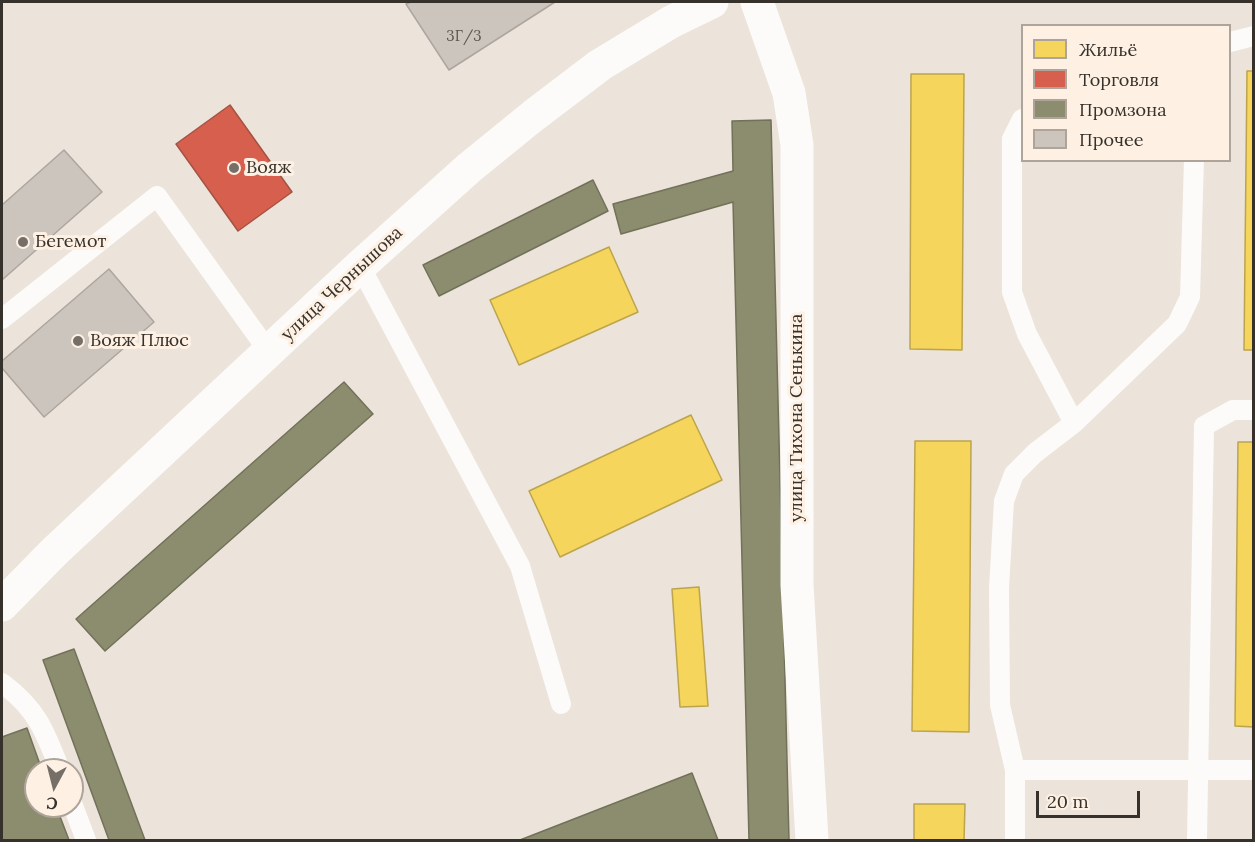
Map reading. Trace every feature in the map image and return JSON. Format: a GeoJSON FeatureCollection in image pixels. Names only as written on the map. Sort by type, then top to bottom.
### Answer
{"type":"FeatureCollection","features":[{"type":"Feature","properties":{"kind":"main road","name":"улица Чернышова"},"geometry":{"type":"LineString","coordinates":[[2,605],[54,552],[360,266],[469,168],[600,65],[671,22],[712,2]]}},
{"type":"Feature","properties":{"kind":"main road","name":"улица Тихона Сенькина"},"geometry":{"type":"LineString","coordinates":[[757,2],[789,93],[797,145],[797,585],[812,840]]}},
{"type":"Feature","properties":{"kind":"lane"},"geometry":{"type":"LineString","coordinates":[[1231,42],[1254,36]]}},
{"type":"Feature","properties":{"kind":"lane"},"geometry":{"type":"LineString","coordinates":[[1021,122],[1012,139],[1012,292],[1027,334],[1074,423]]}},
{"type":"Feature","properties":{"kind":"lane"},"geometry":{"type":"LineString","coordinates":[[1015,840],[1015,770],[1000,705],[999,588],[1004,501],[1014,474],[1035,453],[1074,423],[1177,324],[1190,297],[1194,162]]}},
{"type":"Feature","properties":{"kind":"lane"},"geometry":{"type":"LineString","coordinates":[[2,320],[156,196],[269,352]]}},
{"type":"Feature","properties":{"kind":"lane"},"geometry":{"type":"LineString","coordinates":[[360,266],[520,566],[561,704]]}},
{"type":"Feature","properties":{"kind":"lane"},"geometry":{"type":"LineString","coordinates":[[1197,840],[1204,426],[1233,410],[1254,410]]}},
{"type":"Feature","properties":{"kind":"lane"},"geometry":{"type":"LineString","coordinates":[[2,683],[32,710],[47,736],[55,758]]}},
{"type":"Feature","properties":{"kind":"lane"},"geometry":{"type":"LineString","coordinates":[[1015,770],[1254,770]]}},
{"type":"Feature","properties":{"kind":"lane"},"geometry":{"type":"LineString","coordinates":[[78,818],[86,840]]}},
{"type":"Feature","properties":{"kind":"building: Жильё"},"geometry":{"type":"Polygon","coordinates":[[[1247,71],[1254,71],[1254,350],[1244,350],[1247,71]]]}},
{"type":"Feature","properties":{"kind":"building: Жильё"},"geometry":{"type":"Polygon","coordinates":[[[911,74],[964,74],[962,350],[910,349],[911,74]]]}},
{"type":"Feature","properties":{"kind":"building: Жильё"},"geometry":{"type":"Polygon","coordinates":[[[609,247],[638,312],[519,365],[490,300],[609,247]]]}},
{"type":"Feature","properties":{"kind":"building: Жильё"},"geometry":{"type":"Polygon","coordinates":[[[691,415],[722,480],[560,557],[529,491],[691,415]]]}},
{"type":"Feature","properties":{"kind":"building: Жильё"},"geometry":{"type":"Polygon","coordinates":[[[915,441],[971,441],[969,732],[912,731],[915,441]]]}},
{"type":"Feature","properties":{"kind":"building: Жильё"},"geometry":{"type":"Polygon","coordinates":[[[1238,442],[1254,442],[1254,727],[1235,726],[1238,442]]]}},
{"type":"Feature","properties":{"kind":"building: Жильё"},"geometry":{"type":"Polygon","coordinates":[[[699,587],[708,706],[680,707],[672,589],[699,587]]]}},
{"type":"Feature","properties":{"kind":"building: Жильё"},"geometry":{"type":"Polygon","coordinates":[[[914,804],[965,804],[964,840],[914,840],[914,804]]]}},
{"type":"Feature","properties":{"kind":"building: Торговля","name":"Вояж"},"geometry":{"type":"Polygon","coordinates":[[[230,105],[292,192],[238,231],[176,144],[230,105]]]}},
{"type":"Feature","properties":{"kind":"building: Промзона"},"geometry":{"type":"Polygon","coordinates":[[[771,120],[789,840],[749,840],[733,202],[621,234],[613,204],[733,171],[732,121],[771,120]]]}},
{"type":"Feature","properties":{"kind":"building: Промзона"},"geometry":{"type":"Polygon","coordinates":[[[593,180],[608,211],[439,296],[423,265],[593,180]]]}},
{"type":"Feature","properties":{"kind":"building: Промзона"},"geometry":{"type":"Polygon","coordinates":[[[344,382],[373,414],[105,651],[76,619],[344,382]]]}},
{"type":"Feature","properties":{"kind":"building: Промзона"},"geometry":{"type":"Polygon","coordinates":[[[74,649],[145,840],[109,840],[84,772],[84,758],[79,758],[43,660],[74,649]]]}},
{"type":"Feature","properties":{"kind":"building: Промзона"},"geometry":{"type":"Polygon","coordinates":[[[27,728],[38,758],[24,758],[24,818],[61,818],[69,840],[2,840],[2,737],[27,728]]]}},
{"type":"Feature","properties":{"kind":"building: Промзона"},"geometry":{"type":"Polygon","coordinates":[[[692,773],[718,840],[520,840],[692,773]]]}},
{"type":"Feature","properties":{"kind":"building: Прочее"},"geometry":{"type":"Polygon","coordinates":[[[411,2],[555,2],[449,70],[406,4],[411,2]]]}},
{"type":"Feature","properties":{"kind":"building: Прочее","name":"Бегемот"},"geometry":{"type":"Polygon","coordinates":[[[64,150],[102,192],[2,280],[2,205],[64,150]]]}},
{"type":"Feature","properties":{"kind":"building: Прочее","name":"Вояж Плюс"},"geometry":{"type":"Polygon","coordinates":[[[109,269],[154,322],[44,417],[2,368],[2,361],[109,269]]]}},
{"type":"Feature","properties":{"kind":"place","name":"Вояж"},"geometry":{"type":"Point","coordinates":[234,168]}},
{"type":"Feature","properties":{"kind":"place","name":"Бегемот"},"geometry":{"type":"Point","coordinates":[23,242]}},
{"type":"Feature","properties":{"kind":"place","name":"Вояж Плюс"},"geometry":{"type":"Point","coordinates":[78,341]}}]}
